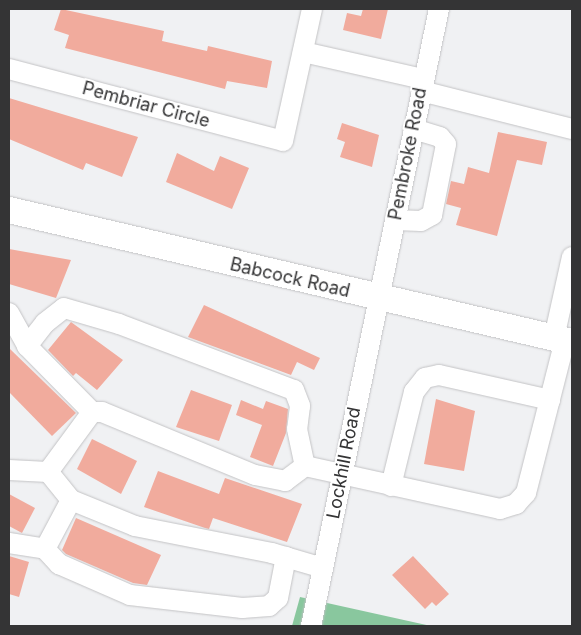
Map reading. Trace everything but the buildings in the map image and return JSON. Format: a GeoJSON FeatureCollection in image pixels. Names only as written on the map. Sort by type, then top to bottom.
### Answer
{"type":"FeatureCollection","features":[{"type":"Feature","properties":{"kind":"main road","name":"Babcock Road"},"geometry":{"type":"LineString","coordinates":[[9,210],[377,299],[564,340]]}},
{"type":"Feature","properties":{"kind":"street"},"geometry":{"type":"LineString","coordinates":[[312,9],[303,52],[572,129]]}},
{"type":"Feature","properties":{"kind":"street","name":"Pembroke Road"},"geometry":{"type":"LineString","coordinates":[[377,299],[439,9]]}},
{"type":"Feature","properties":{"kind":"street","name":"Pembriar Circle"},"geometry":{"type":"LineString","coordinates":[[9,69],[283,141],[303,52]]}},
{"type":"Feature","properties":{"kind":"street"},"geometry":{"type":"LineString","coordinates":[[395,220],[421,221],[432,215],[446,144],[440,137],[413,130]]}},
{"type":"Feature","properties":{"kind":"street"},"geometry":{"type":"LineString","coordinates":[[305,466],[500,509],[516,504],[526,493],[564,340],[572,257]]}},
{"type":"Feature","properties":{"kind":"street","name":"Lockhill Road"},"geometry":{"type":"LineString","coordinates":[[311,626],[377,299]]}},
{"type":"Feature","properties":{"kind":"street"},"geometry":{"type":"LineString","coordinates":[[27,346],[45,323],[64,308],[118,324],[294,390],[300,406],[297,429],[305,466]]}},
{"type":"Feature","properties":{"kind":"street"},"geometry":{"type":"LineString","coordinates":[[9,313],[27,346],[92,412],[102,412],[255,475],[285,481],[305,466]]}},
{"type":"Feature","properties":{"kind":"street"},"geometry":{"type":"LineString","coordinates":[[391,486],[414,392],[424,378],[439,375],[550,400]]}},
{"type":"Feature","properties":{"kind":"street"},"geometry":{"type":"LineString","coordinates":[[48,472],[92,412]]}},
{"type":"Feature","properties":{"kind":"street"},"geometry":{"type":"LineString","coordinates":[[9,470],[48,472],[71,500],[135,526],[286,557],[323,568]]}},
{"type":"Feature","properties":{"kind":"street"},"geometry":{"type":"LineString","coordinates":[[45,549],[71,500]]}},
{"type":"Feature","properties":{"kind":"street"},"geometry":{"type":"LineString","coordinates":[[9,543],[45,549],[59,564],[130,595],[242,608],[269,606],[278,598],[286,557]]}},
{"type":"Feature","properties":{"kind":"green space"},"geometry":{"type":"Polygon","coordinates":[[[300,597],[431,626],[292,626],[300,597]]]}}]}
